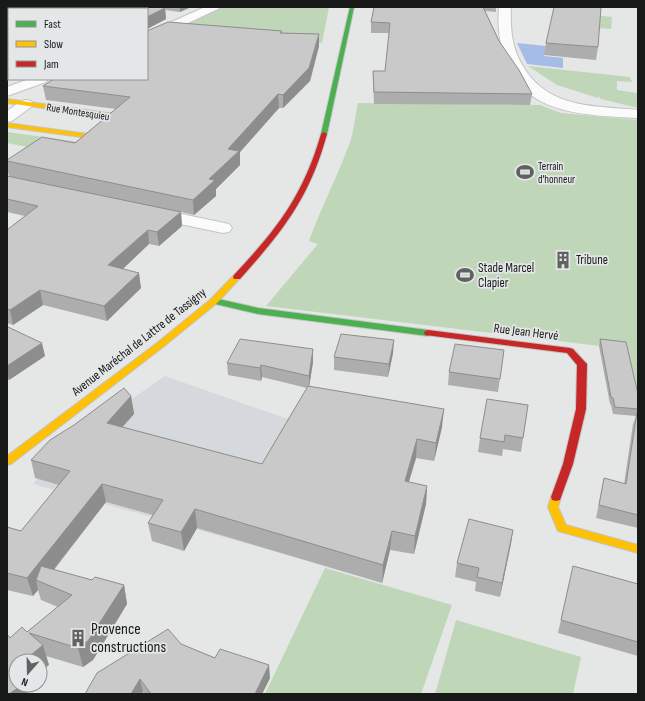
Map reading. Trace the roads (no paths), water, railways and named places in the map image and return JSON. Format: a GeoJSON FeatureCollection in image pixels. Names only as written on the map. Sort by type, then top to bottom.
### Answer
{"type":"FeatureCollection","features":[{"type":"Feature","properties":{"kind":"main road","name":"Avenue Maréchal de Lattre de Tassigny"},"geometry":{"type":"LineString","coordinates":[[7,461],[160,345],[214,301],[278,231],[296,205],[308,183],[324,137],[352,7]]}},
{"type":"Feature","properties":{"kind":"main road","name":"Rue Montesquieu"},"geometry":{"type":"LineString","coordinates":[[7,101],[115,116],[89,136],[7,125]]}},
{"type":"Feature","properties":{"kind":"main road","name":"Rue Jean Hervé"},"geometry":{"type":"LineString","coordinates":[[214,301],[258,311],[570,351],[582,364],[581,409],[568,464],[553,507],[562,528],[638,549]]}},
{"type":"Feature","properties":{"kind":"street"},"geometry":{"type":"LineString","coordinates":[[148,38],[214,7]]}},
{"type":"Feature","properties":{"kind":"street"},"geometry":{"type":"LineString","coordinates":[[505,7],[504,40],[509,53],[523,77],[538,94],[572,107],[638,114]]}},
{"type":"Feature","properties":{"kind":"street"},"geometry":{"type":"LineString","coordinates":[[168,15],[189,19]]}},
{"type":"Feature","properties":{"kind":"street"},"geometry":{"type":"LineString","coordinates":[[148,32],[160,33]]}},
{"type":"Feature","properties":{"kind":"street"},"geometry":{"type":"LineString","coordinates":[[7,92],[38,80]]}},
{"type":"Feature","properties":{"kind":"street"},"geometry":{"type":"LineString","coordinates":[[7,118],[26,104]]}},
{"type":"Feature","properties":{"kind":"street"},"geometry":{"type":"LineString","coordinates":[[138,210],[223,228]]}},
{"type":"Feature","properties":{"kind":"water"},"geometry":{"type":"Polygon","coordinates":[[[517,43],[546,46],[544,56],[563,58],[563,68],[527,64],[517,43]]]}},
{"type":"Feature","properties":{"kind":"place","name":"Terrain d'honneur"},"geometry":{"type":"Point","coordinates":[525,172]}},
{"type":"Feature","properties":{"kind":"place","name":"Tribune"},"geometry":{"type":"Point","coordinates":[563,260]}},
{"type":"Feature","properties":{"kind":"place","name":"Stade Marcel Clapier"},"geometry":{"type":"Point","coordinates":[465,275]}},
{"type":"Feature","properties":{"kind":"place","name":"Provence constructions"},"geometry":{"type":"Point","coordinates":[78,638]}}]}
